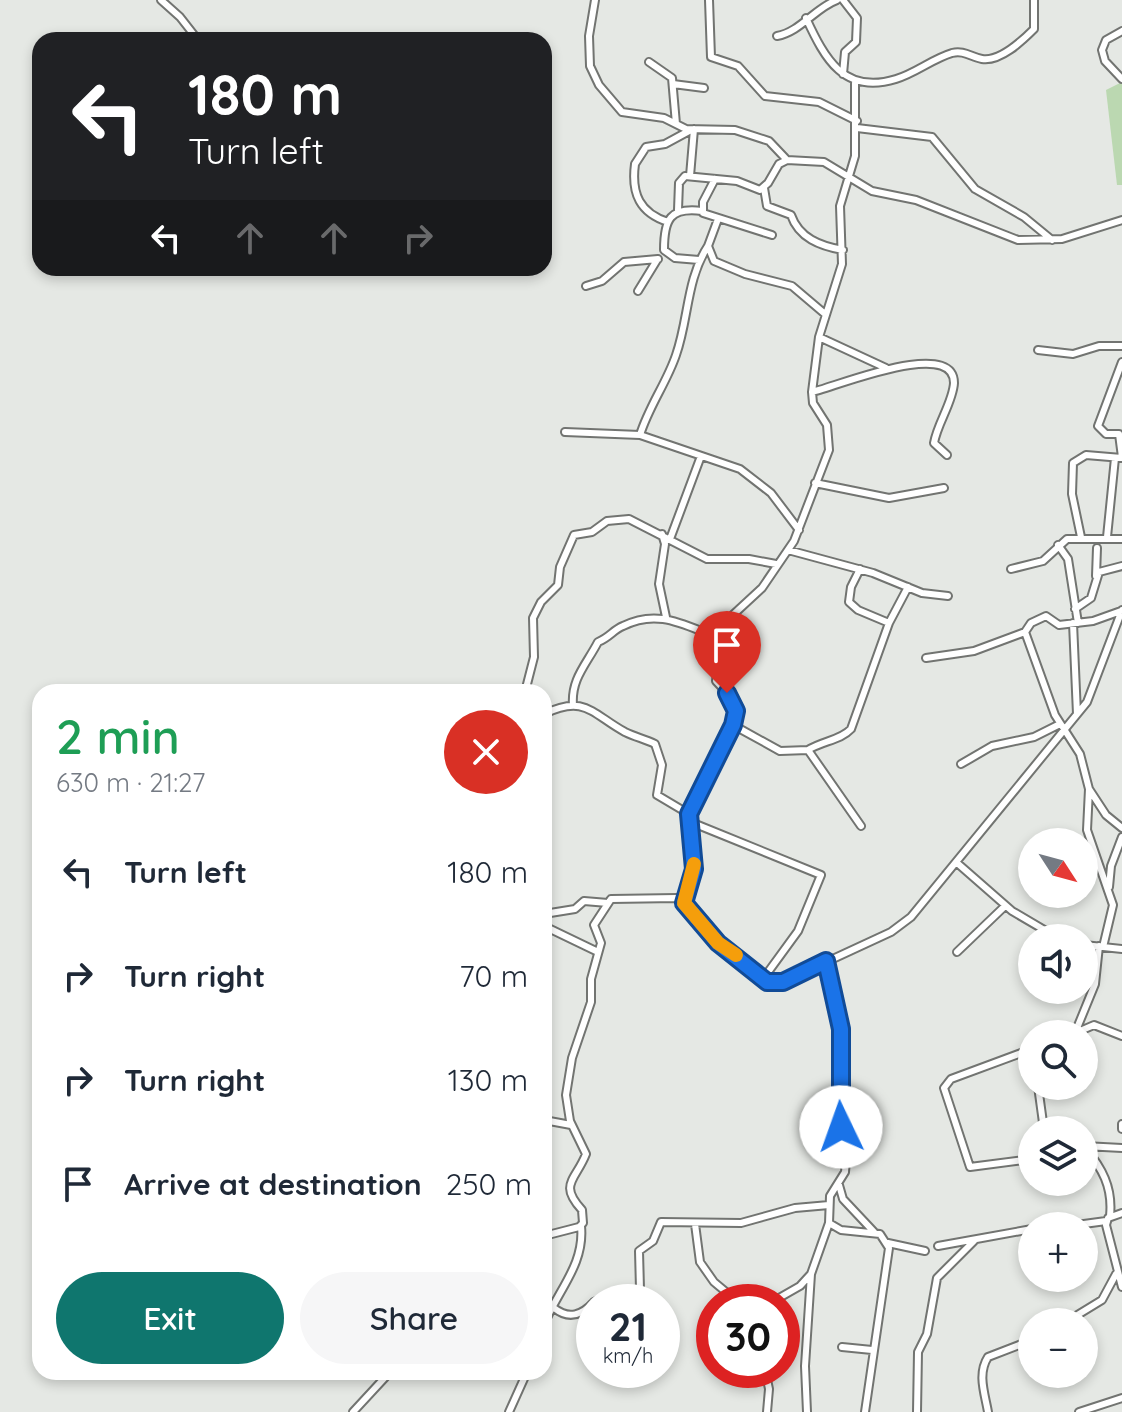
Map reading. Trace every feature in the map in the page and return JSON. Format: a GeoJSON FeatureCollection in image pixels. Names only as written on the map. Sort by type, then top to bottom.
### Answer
{"type":"FeatureCollection","features":[{"type":"Feature","properties":{"kind":"street"},"geometry":{"type":"LineString","coordinates":[[161,0],[192,32]]}},
{"type":"Feature","properties":{"kind":"street"},"geometry":{"type":"LineString","coordinates":[[595,0],[589,51],[590,66],[599,85],[627,114],[664,118],[694,130]]}},
{"type":"Feature","properties":{"kind":"street"},"geometry":{"type":"LineString","coordinates":[[709,0],[711,57],[736,65],[765,96],[819,102],[857,125],[932,137],[975,189],[1013,210],[1052,240]]}},
{"type":"Feature","properties":{"kind":"street"},"geometry":{"type":"LineString","coordinates":[[777,36],[790,32],[806,18],[840,0],[858,23],[856,42],[845,52],[843,75]]}},
{"type":"Feature","properties":{"kind":"street"},"geometry":{"type":"LineString","coordinates":[[806,18],[819,45],[843,75],[855,83],[897,79],[958,52],[985,59],[997,56],[1034,29],[1034,0]]}},
{"type":"Feature","properties":{"kind":"street"},"geometry":{"type":"LineString","coordinates":[[1122,31],[1106,40],[1102,50],[1105,61],[1122,79]]}},
{"type":"Feature","properties":{"kind":"street"},"geometry":{"type":"LineString","coordinates":[[649,62],[670,76],[676,124]]}},
{"type":"Feature","properties":{"kind":"street"},"geometry":{"type":"LineString","coordinates":[[684,903],[694,869],[694,841],[689,818],[733,725],[734,703],[716,681],[721,653],[719,638],[728,617],[762,588],[788,550],[799,530],[830,441],[823,413],[813,403],[812,392],[819,337],[839,281],[843,250],[840,206],[855,156],[855,83]]}},
{"type":"Feature","properties":{"kind":"street"},"geometry":{"type":"LineString","coordinates":[[673,84],[704,88]]}},
{"type":"Feature","properties":{"kind":"street"},"geometry":{"type":"LineString","coordinates":[[668,222],[650,216],[641,206],[635,164],[646,147],[665,144],[694,130],[722,127],[775,145],[787,160]]}},
{"type":"Feature","properties":{"kind":"street"},"geometry":{"type":"LineString","coordinates":[[690,176],[694,130]]}},
{"type":"Feature","properties":{"kind":"street"},"geometry":{"type":"LineString","coordinates":[[843,250],[816,243],[795,227],[791,215],[765,204],[764,188],[779,164],[787,160],[824,162],[872,191],[916,200],[1009,238],[1052,240],[1122,220]]}},
{"type":"Feature","properties":{"kind":"street"},"geometry":{"type":"LineString","coordinates":[[666,253],[668,222],[678,210],[679,183],[690,176],[737,181],[755,189],[764,188]]}},
{"type":"Feature","properties":{"kind":"street"},"geometry":{"type":"LineString","coordinates":[[702,211],[715,179]]}},
{"type":"Feature","properties":{"kind":"street"},"geometry":{"type":"LineString","coordinates":[[678,210],[702,211],[772,235]]}},
{"type":"Feature","properties":{"kind":"street"},"geometry":{"type":"LineString","coordinates":[[640,435],[678,350],[699,260],[718,219]]}},
{"type":"Feature","properties":{"kind":"street"},"geometry":{"type":"LineString","coordinates":[[708,246],[711,257],[720,265],[792,286],[825,314]]}},
{"type":"Feature","properties":{"kind":"street"},"geometry":{"type":"LineString","coordinates":[[638,291],[658,259],[666,253],[699,260]]}},
{"type":"Feature","properties":{"kind":"street"},"geometry":{"type":"LineString","coordinates":[[586,286],[602,281],[624,262],[658,259]]}},
{"type":"Feature","properties":{"kind":"street"},"geometry":{"type":"LineString","coordinates":[[819,337],[886,368]]}},
{"type":"Feature","properties":{"kind":"street"},"geometry":{"type":"LineString","coordinates":[[1038,350],[1073,354],[1099,346],[1122,346]]}},
{"type":"Feature","properties":{"kind":"street"},"geometry":{"type":"LineString","coordinates":[[812,392],[886,368],[911,366],[922,361],[950,373],[953,388],[934,443],[947,455]]}},
{"type":"Feature","properties":{"kind":"street"},"geometry":{"type":"LineString","coordinates":[[1107,537],[1120,458],[1119,434],[1106,434],[1098,426],[1122,362]]}},
{"type":"Feature","properties":{"kind":"street"},"geometry":{"type":"LineString","coordinates":[[565,432],[640,435],[740,469],[758,481],[782,505],[799,530]]}},
{"type":"Feature","properties":{"kind":"street"},"geometry":{"type":"LineString","coordinates":[[1081,537],[1072,494],[1073,463],[1086,455],[1120,458]]}},
{"type":"Feature","properties":{"kind":"street"},"geometry":{"type":"LineString","coordinates":[[670,539],[701,456]]}},
{"type":"Feature","properties":{"kind":"street"},"geometry":{"type":"LineString","coordinates":[[815,483],[889,498],[944,488]]}},
{"type":"Feature","properties":{"kind":"street"},"geometry":{"type":"LineString","coordinates":[[527,684],[534,657],[533,618],[541,602],[558,585],[572,537],[592,532],[615,519],[629,519],[707,559],[749,559],[776,564]]}},
{"type":"Feature","properties":{"kind":"street"},"geometry":{"type":"LineString","coordinates":[[662,534],[665,544],[659,584],[666,617]]}},
{"type":"Feature","properties":{"kind":"street"},"geometry":{"type":"LineString","coordinates":[[1011,569],[1037,564],[1067,539],[1122,539]]}},
{"type":"Feature","properties":{"kind":"street"},"geometry":{"type":"LineString","coordinates":[[1058,545],[1068,559],[1075,609],[1077,714]]}},
{"type":"Feature","properties":{"kind":"street"},"geometry":{"type":"LineString","coordinates":[[1075,609],[1091,598],[1097,548]]}},
{"type":"Feature","properties":{"kind":"street"},"geometry":{"type":"LineString","coordinates":[[788,550],[860,569],[908,587],[948,596]]}},
{"type":"Feature","properties":{"kind":"street"},"geometry":{"type":"LineString","coordinates":[[1096,576],[1103,570],[1122,566]]}},
{"type":"Feature","properties":{"kind":"street"},"geometry":{"type":"LineString","coordinates":[[860,569],[851,587],[849,602],[858,610],[889,623]]}},
{"type":"Feature","properties":{"kind":"street"},"geometry":{"type":"LineString","coordinates":[[733,725],[780,751],[808,750],[823,741],[844,736],[851,729],[889,623],[908,587]]}},
{"type":"Feature","properties":{"kind":"street"},"geometry":{"type":"LineString","coordinates":[[926,658],[974,651],[1025,632],[1031,623],[1046,616],[1056,624],[1076,623],[1099,620],[1122,610]]}},
{"type":"Feature","properties":{"kind":"street"},"geometry":{"type":"LineString","coordinates":[[961,764],[992,746],[1034,737],[1061,726],[1077,714],[1087,702],[1122,610]]}},
{"type":"Feature","properties":{"kind":"street"},"geometry":{"type":"LineString","coordinates":[[573,705],[575,678],[598,642],[610,638],[627,624],[666,617],[719,638]]}},
{"type":"Feature","properties":{"kind":"street"},"geometry":{"type":"LineString","coordinates":[[1025,632],[1061,726],[1080,754],[1089,789],[1087,830],[1113,911],[1101,946],[1095,984],[1080,1020]]}},
{"type":"Feature","properties":{"kind":"street"},"geometry":{"type":"LineString","coordinates":[[1111,635],[1122,638]]}},
{"type":"Feature","properties":{"kind":"street"},"geometry":{"type":"LineString","coordinates":[[552,712],[573,705],[587,706],[626,733],[655,744],[662,765],[657,795],[689,818],[821,875],[798,931],[763,979]]}},
{"type":"Feature","properties":{"kind":"street"},"geometry":{"type":"LineString","coordinates":[[552,1311],[576,1264],[583,1241],[582,1210],[572,1200],[570,1181],[586,1154],[571,1125],[566,1095],[572,1058],[591,1002],[591,979],[601,943],[594,925],[608,903],[617,896],[646,900],[674,897],[684,903],[718,943],[763,979],[771,983],[783,982],[903,924],[956,862],[1061,726]]}},
{"type":"Feature","properties":{"kind":"street"},"geometry":{"type":"LineString","coordinates":[[808,750],[861,826]]}},
{"type":"Feature","properties":{"kind":"street"},"geometry":{"type":"LineString","coordinates":[[1089,789],[1106,815],[1122,828]]}},
{"type":"Feature","properties":{"kind":"street"},"geometry":{"type":"LineString","coordinates":[[1108,890],[1114,856],[1122,837]]}},
{"type":"Feature","properties":{"kind":"street"},"geometry":{"type":"LineString","coordinates":[[956,862],[1005,906],[1035,924]]}},
{"type":"Feature","properties":{"kind":"street"},"geometry":{"type":"LineString","coordinates":[[552,913],[575,909],[584,901],[608,903]]}},
{"type":"Feature","properties":{"kind":"street"},"geometry":{"type":"LineString","coordinates":[[957,952],[1005,906]]}},
{"type":"Feature","properties":{"kind":"street"},"geometry":{"type":"LineString","coordinates":[[552,930],[598,952]]}},
{"type":"Feature","properties":{"kind":"street"},"geometry":{"type":"LineString","coordinates":[[1098,946],[1122,949]]}},
{"type":"Feature","properties":{"kind":"street"},"geometry":{"type":"LineString","coordinates":[[807,1412],[805,1366],[811,1274],[829,1223],[829,1205],[846,1166],[839,1112],[841,1029],[826,961]]}},
{"type":"Feature","properties":{"kind":"street"},"geometry":{"type":"LineString","coordinates":[[1098,1027],[1122,1036]]}},
{"type":"Feature","properties":{"kind":"street"},"geometry":{"type":"LineString","coordinates":[[1018,1055],[951,1079],[944,1088],[970,1167],[1018,1161]]}},
{"type":"Feature","properties":{"kind":"street"},"geometry":{"type":"LineString","coordinates":[[552,1121],[571,1125]]}},
{"type":"Feature","properties":{"kind":"street"},"geometry":{"type":"LineString","coordinates":[[1122,1148],[1084,1146],[1104,1174],[1111,1199],[1108,1219],[1116,1274],[1122,1287]]}},
{"type":"Feature","properties":{"kind":"street"},"geometry":{"type":"LineString","coordinates":[[839,1184],[843,1199],[888,1243],[925,1251]]}},
{"type":"Feature","properties":{"kind":"street"},"geometry":{"type":"LineString","coordinates":[[640,1284],[639,1251],[653,1241],[661,1222],[695,1224],[715,1220],[741,1223],[795,1208],[829,1205]]}},
{"type":"Feature","properties":{"kind":"street"},"geometry":{"type":"LineString","coordinates":[[1098,1221],[1122,1213]]}},
{"type":"Feature","properties":{"kind":"street"},"geometry":{"type":"LineString","coordinates":[[829,1223],[841,1230],[874,1232]]}},
{"type":"Feature","properties":{"kind":"street"},"geometry":{"type":"LineString","coordinates":[[695,1224],[700,1262],[716,1284]]}},
{"type":"Feature","properties":{"kind":"street"},"geometry":{"type":"LineString","coordinates":[[552,1234],[581,1226]]}},
{"type":"Feature","properties":{"kind":"street"},"geometry":{"type":"LineString","coordinates":[[938,1246],[974,1241],[1018,1229]]}},
{"type":"Feature","properties":{"kind":"street"},"geometry":{"type":"LineString","coordinates":[[917,1412],[919,1349],[927,1334],[937,1278],[974,1241]]}},
{"type":"Feature","properties":{"kind":"street"},"geometry":{"type":"LineString","coordinates":[[865,1412],[888,1243]]}},
{"type":"Feature","properties":{"kind":"street"},"geometry":{"type":"LineString","coordinates":[[800,1286],[811,1274]]}},
{"type":"Feature","properties":{"kind":"street"},"geometry":{"type":"LineString","coordinates":[[1089,1308],[1102,1300],[1116,1274]]}},
{"type":"Feature","properties":{"kind":"street"},"geometry":{"type":"LineString","coordinates":[[554,1308],[565,1315],[576,1314]]}},
{"type":"Feature","properties":{"kind":"street"},"geometry":{"type":"LineString","coordinates":[[988,1412],[982,1377],[984,1363],[988,1357],[1018,1345]]}},
{"type":"Feature","properties":{"kind":"street"},"geometry":{"type":"LineString","coordinates":[[842,1347],[872,1350]]}},
{"type":"Feature","properties":{"kind":"street"},"geometry":{"type":"LineString","coordinates":[[353,1412],[383,1380]]}},
{"type":"Feature","properties":{"kind":"street"},"geometry":{"type":"LineString","coordinates":[[509,1412],[523,1380]]}},
{"type":"Feature","properties":{"kind":"street"},"geometry":{"type":"LineString","coordinates":[[767,1412],[769,1388]]}},
{"type":"Feature","properties":{"kind":"street"},"geometry":{"type":"LineString","coordinates":[[1079,1412],[1119,1400]]}},
{"type":"Feature","properties":{"kind":"street"},"geometry":{"type":"LineString","coordinates":[[1114,1412],[1119,1400]]}},
{"type":"Feature","properties":{"kind":"green space"},"geometry":{"type":"Polygon","coordinates":[[[1122,82],[1122,185],[1117,185],[1106,90],[1122,82]]]}},
{"type":"Feature","properties":{"kind":"slow traffic"},"geometry":{"type":"LineString","coordinates":[[694,864],[684,903],[721,946],[736,955]]}},
{"type":"Feature","properties":{"kind":"route"},"geometry":{"type":"LineString","coordinates":[[727,693],[736,711],[733,725],[689,814],[689,828],[694,841],[694,869],[684,903],[721,946],[748,964],[767,982],[783,982],[826,961],[841,1029],[838,1092],[841,1127]]}}]}
